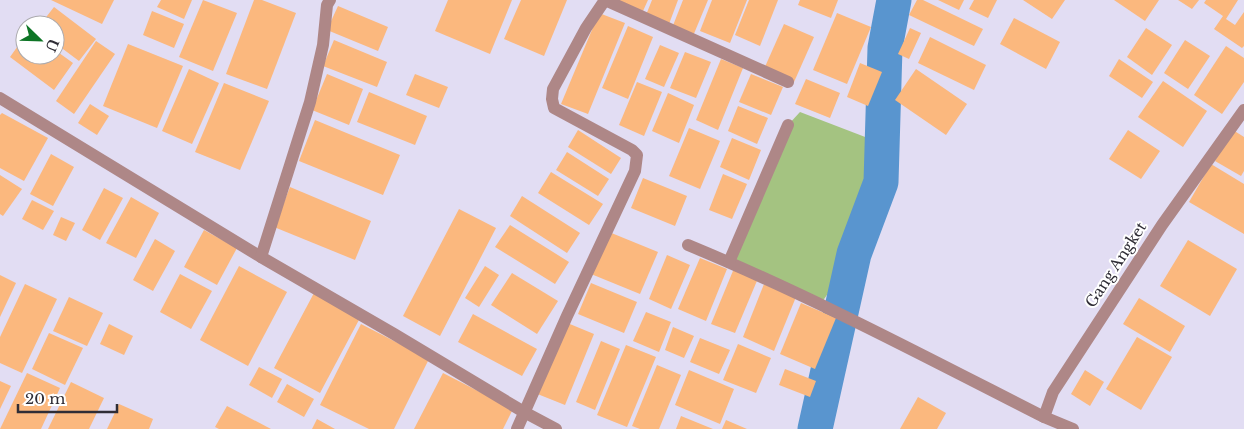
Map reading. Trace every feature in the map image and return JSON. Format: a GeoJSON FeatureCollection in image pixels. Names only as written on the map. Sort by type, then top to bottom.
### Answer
{"type":"FeatureCollection","features":[{"type":"Feature","properties":{"kind":"street"},"geometry":{"type":"LineString","coordinates":[[261,257],[310,102],[323,45],[327,6],[330,0]]}},
{"type":"Feature","properties":{"kind":"street"},"geometry":{"type":"LineString","coordinates":[[518,429],[524,412],[635,171],[637,155],[632,150],[554,108],[552,99],[553,89],[586,28],[605,0],[788,82]]}},
{"type":"Feature","properties":{"kind":"street"},"geometry":{"type":"LineString","coordinates":[[0,98],[261,257],[556,429]]}},
{"type":"Feature","properties":{"kind":"street","name":"Gang Angket"},"geometry":{"type":"LineString","coordinates":[[1044,417],[1052,392],[1074,358],[1162,224],[1244,110]]}},
{"type":"Feature","properties":{"kind":"street"},"geometry":{"type":"LineString","coordinates":[[729,262],[788,125]]}},
{"type":"Feature","properties":{"kind":"street"},"geometry":{"type":"LineString","coordinates":[[688,245],[820,305],[1044,417],[1073,429]]}},
{"type":"Feature","properties":{"kind":"green space"},"geometry":{"type":"Polygon","coordinates":[[[800,112],[873,140],[871,162],[856,226],[840,276],[820,305],[729,262],[788,125],[800,112]]]}},
{"type":"Feature","properties":{"kind":"building"},"geometry":{"type":"Polygon","coordinates":[[[51,0],[114,0],[102,24],[51,0]]]}},
{"type":"Feature","properties":{"kind":"building"},"geometry":{"type":"Polygon","coordinates":[[[161,0],[192,0],[184,19],[157,7],[161,0]]]}},
{"type":"Feature","properties":{"kind":"building"},"geometry":{"type":"Polygon","coordinates":[[[203,0],[237,13],[213,71],[179,57],[203,0]]]}},
{"type":"Feature","properties":{"kind":"building"},"geometry":{"type":"Polygon","coordinates":[[[254,0],[262,0],[296,13],[267,89],[226,74],[254,0]]]}},
{"type":"Feature","properties":{"kind":"building"},"geometry":{"type":"Polygon","coordinates":[[[448,0],[512,0],[490,54],[435,31],[448,0]]]}},
{"type":"Feature","properties":{"kind":"building"},"geometry":{"type":"Polygon","coordinates":[[[521,0],[567,0],[544,56],[504,39],[521,0]]]}},
{"type":"Feature","properties":{"kind":"building"},"geometry":{"type":"Polygon","coordinates":[[[614,0],[648,0],[643,11],[614,0]]]}},
{"type":"Feature","properties":{"kind":"building"},"geometry":{"type":"Polygon","coordinates":[[[652,0],[678,0],[669,24],[646,15],[652,0]]]}},
{"type":"Feature","properties":{"kind":"building"},"geometry":{"type":"Polygon","coordinates":[[[683,0],[708,0],[693,36],[672,28],[683,0]]]}},
{"type":"Feature","properties":{"kind":"building"},"geometry":{"type":"Polygon","coordinates":[[[712,0],[747,0],[730,43],[700,31],[712,0]]]}},
{"type":"Feature","properties":{"kind":"building"},"geometry":{"type":"Polygon","coordinates":[[[749,0],[778,0],[760,46],[735,35],[749,0]]]}},
{"type":"Feature","properties":{"kind":"building"},"geometry":{"type":"Polygon","coordinates":[[[800,0],[838,0],[831,18],[798,5],[800,0]]]}},
{"type":"Feature","properties":{"kind":"building"},"geometry":{"type":"Polygon","coordinates":[[[917,0],[923,0],[983,29],[974,46],[909,15],[917,0]]]}},
{"type":"Feature","properties":{"kind":"building"},"geometry":{"type":"Polygon","coordinates":[[[938,0],[964,0],[959,10],[938,0]]]}},
{"type":"Feature","properties":{"kind":"building"},"geometry":{"type":"Polygon","coordinates":[[[974,0],[997,0],[988,18],[969,9],[974,0]]]}},
{"type":"Feature","properties":{"kind":"building"},"geometry":{"type":"Polygon","coordinates":[[[1023,0],[1065,0],[1052,19],[1023,0]]]}},
{"type":"Feature","properties":{"kind":"building"},"geometry":{"type":"Polygon","coordinates":[[[1114,0],[1159,0],[1145,21],[1114,0]]]}},
{"type":"Feature","properties":{"kind":"building"},"geometry":{"type":"Polygon","coordinates":[[[1178,0],[1199,0],[1192,9],[1178,0]]]}},
{"type":"Feature","properties":{"kind":"building"},"geometry":{"type":"Polygon","coordinates":[[[1206,0],[1238,0],[1226,19],[1235,25],[1244,12],[1244,46],[1242,48],[1214,29],[1223,16],[1204,3],[1206,0]]]}},
{"type":"Feature","properties":{"kind":"building"},"geometry":{"type":"Polygon","coordinates":[[[338,6],[388,27],[378,51],[327,30],[338,6]]]}},
{"type":"Feature","properties":{"kind":"building"},"geometry":{"type":"Polygon","coordinates":[[[54,7],[64,15],[48,15],[54,7]]]}},
{"type":"Feature","properties":{"kind":"building"},"geometry":{"type":"Polygon","coordinates":[[[152,11],[184,24],[174,48],[143,35],[152,11]]]}},
{"type":"Feature","properties":{"kind":"building"},"geometry":{"type":"Polygon","coordinates":[[[599,13],[625,23],[588,114],[561,104],[599,13]]]}},
{"type":"Feature","properties":{"kind":"building"},"geometry":{"type":"Polygon","coordinates":[[[837,13],[871,27],[847,84],[813,70],[837,13]]]}},
{"type":"Feature","properties":{"kind":"building"},"geometry":{"type":"Polygon","coordinates":[[[65,15],[96,39],[79,61],[65,50],[65,15]]]}},
{"type":"Feature","properties":{"kind":"building"},"geometry":{"type":"Polygon","coordinates":[[[1014,18],[1060,42],[1046,69],[1000,44],[1014,18]]]}},
{"type":"Feature","properties":{"kind":"building"},"geometry":{"type":"Polygon","coordinates":[[[784,24],[814,37],[794,82],[764,69],[784,24]]]}},
{"type":"Feature","properties":{"kind":"building"},"geometry":{"type":"Polygon","coordinates":[[[628,26],[653,37],[628,99],[602,88],[628,26]]]}},
{"type":"Feature","properties":{"kind":"building"},"geometry":{"type":"Polygon","coordinates":[[[910,28],[921,33],[909,59],[898,54],[910,28]]]}},
{"type":"Feature","properties":{"kind":"building"},"geometry":{"type":"Polygon","coordinates":[[[1146,28],[1172,45],[1152,75],[1127,57],[1146,28]]]}},
{"type":"Feature","properties":{"kind":"building"},"geometry":{"type":"Polygon","coordinates":[[[930,37],[986,65],[974,90],[918,63],[930,37]]]}},
{"type":"Feature","properties":{"kind":"building"},"geometry":{"type":"Polygon","coordinates":[[[334,40],[387,62],[377,87],[323,66],[334,40]]]}},
{"type":"Feature","properties":{"kind":"building"},"geometry":{"type":"Polygon","coordinates":[[[1185,40],[1210,56],[1188,89],[1164,73],[1185,40]]]}},
{"type":"Feature","properties":{"kind":"building"},"geometry":{"type":"Polygon","coordinates":[[[96,41],[115,54],[74,114],[56,101],[96,41]]]}},
{"type":"Feature","properties":{"kind":"building"},"geometry":{"type":"Polygon","coordinates":[[[128,44],[183,66],[157,128],[103,106],[128,44]]]}},
{"type":"Feature","properties":{"kind":"building"},"geometry":{"type":"Polygon","coordinates":[[[660,45],[679,53],[664,87],[645,79],[660,45]]]}},
{"type":"Feature","properties":{"kind":"building"},"geometry":{"type":"Polygon","coordinates":[[[1226,46],[1244,58],[1244,82],[1222,114],[1194,95],[1226,46]]]}},
{"type":"Feature","properties":{"kind":"building"},"geometry":{"type":"Polygon","coordinates":[[[15,50],[15,61],[10,57],[15,50]]]}},
{"type":"Feature","properties":{"kind":"building"},"geometry":{"type":"Polygon","coordinates":[[[685,52],[711,62],[696,98],[670,88],[685,52]]]}},
{"type":"Feature","properties":{"kind":"building"},"geometry":{"type":"Polygon","coordinates":[[[65,57],[73,63],[54,90],[21,65],[65,65],[65,57]]]}},
{"type":"Feature","properties":{"kind":"building"},"geometry":{"type":"Polygon","coordinates":[[[721,59],[743,68],[718,130],[696,120],[721,59]]]}},
{"type":"Feature","properties":{"kind":"building"},"geometry":{"type":"Polygon","coordinates":[[[1119,59],[1153,82],[1142,98],[1109,76],[1119,59]]]}},
{"type":"Feature","properties":{"kind":"building"},"geometry":{"type":"Polygon","coordinates":[[[860,63],[882,72],[868,106],[847,97],[860,63]]]}},
{"type":"Feature","properties":{"kind":"building"},"geometry":{"type":"Polygon","coordinates":[[[189,69],[219,83],[192,144],[162,131],[189,69]]]}},
{"type":"Feature","properties":{"kind":"building"},"geometry":{"type":"Polygon","coordinates":[[[916,69],[967,104],[946,135],[895,100],[916,69]]]}},
{"type":"Feature","properties":{"kind":"building"},"geometry":{"type":"Polygon","coordinates":[[[327,74],[363,89],[349,125],[312,110],[327,74]]]}},
{"type":"Feature","properties":{"kind":"building"},"geometry":{"type":"Polygon","coordinates":[[[415,74],[448,87],[439,108],[406,95],[415,74]]]}},
{"type":"Feature","properties":{"kind":"building"},"geometry":{"type":"Polygon","coordinates":[[[751,74],[783,87],[771,115],[739,102],[751,74]]]}},
{"type":"Feature","properties":{"kind":"building"},"geometry":{"type":"Polygon","coordinates":[[[806,79],[840,93],[830,118],[795,104],[806,79]]]}},
{"type":"Feature","properties":{"kind":"building"},"geometry":{"type":"Polygon","coordinates":[[[1163,81],[1207,111],[1183,147],[1138,117],[1163,81]]]}},
{"type":"Feature","properties":{"kind":"building"},"geometry":{"type":"Polygon","coordinates":[[[637,82],[662,92],[644,136],[619,125],[637,82]]]}},
{"type":"Feature","properties":{"kind":"building"},"geometry":{"type":"Polygon","coordinates":[[[224,83],[269,101],[240,170],[195,152],[224,83]]]}},
{"type":"Feature","properties":{"kind":"building"},"geometry":{"type":"Polygon","coordinates":[[[369,92],[427,116],[415,145],[357,122],[369,92]]]}},
{"type":"Feature","properties":{"kind":"building"},"geometry":{"type":"Polygon","coordinates":[[[668,93],[694,105],[679,143],[652,131],[668,93]]]}},
{"type":"Feature","properties":{"kind":"building"},"geometry":{"type":"Polygon","coordinates":[[[90,104],[109,116],[97,135],[78,123],[90,104]]]}},
{"type":"Feature","properties":{"kind":"building"},"geometry":{"type":"Polygon","coordinates":[[[738,106],[768,118],[757,144],[728,131],[738,106]]]}},
{"type":"Feature","properties":{"kind":"building"},"geometry":{"type":"Polygon","coordinates":[[[2,113],[48,138],[24,181],[0,168],[0,115],[2,113]]]}},
{"type":"Feature","properties":{"kind":"building"},"geometry":{"type":"Polygon","coordinates":[[[315,120],[400,155],[383,195],[299,161],[315,120]]]}},
{"type":"Feature","properties":{"kind":"building"},"geometry":{"type":"Polygon","coordinates":[[[689,128],[720,141],[700,189],[669,176],[689,128]]]}},
{"type":"Feature","properties":{"kind":"building"},"geometry":{"type":"Polygon","coordinates":[[[578,130],[621,158],[611,174],[568,147],[578,130]]]}},
{"type":"Feature","properties":{"kind":"building"},"geometry":{"type":"Polygon","coordinates":[[[1128,130],[1160,151],[1141,179],[1109,159],[1128,130]]]}},
{"type":"Feature","properties":{"kind":"building"},"geometry":{"type":"Polygon","coordinates":[[[1233,130],[1244,137],[1244,171],[1241,176],[1215,161],[1233,130]]]}},
{"type":"Feature","properties":{"kind":"building"},"geometry":{"type":"Polygon","coordinates":[[[732,138],[761,150],[749,180],[720,167],[732,138]]]}},
{"type":"Feature","properties":{"kind":"building"},"geometry":{"type":"Polygon","coordinates":[[[567,152],[609,179],[598,196],[556,170],[567,152]]]}},
{"type":"Feature","properties":{"kind":"building"},"geometry":{"type":"Polygon","coordinates":[[[51,154],[74,167],[53,206],[30,194],[51,154]]]}},
{"type":"Feature","properties":{"kind":"building"},"geometry":{"type":"Polygon","coordinates":[[[1211,164],[1244,184],[1244,234],[1189,202],[1211,164]]]}},
{"type":"Feature","properties":{"kind":"building"},"geometry":{"type":"Polygon","coordinates":[[[551,172],[603,204],[589,225],[538,193],[551,172]]]}},
{"type":"Feature","properties":{"kind":"building"},"geometry":{"type":"Polygon","coordinates":[[[723,174],[747,184],[732,219],[709,210],[723,174]]]}},
{"type":"Feature","properties":{"kind":"building"},"geometry":{"type":"Polygon","coordinates":[[[0,175],[22,189],[3,216],[0,214],[0,175]]]}},
{"type":"Feature","properties":{"kind":"building"},"geometry":{"type":"Polygon","coordinates":[[[643,178],[687,196],[675,226],[631,208],[643,178]]]}},
{"type":"Feature","properties":{"kind":"building"},"geometry":{"type":"Polygon","coordinates":[[[290,187],[371,221],[355,260],[274,227],[290,187]]]}},
{"type":"Feature","properties":{"kind":"building"},"geometry":{"type":"Polygon","coordinates":[[[104,188],[123,198],[100,240],[82,230],[104,188]]]}},
{"type":"Feature","properties":{"kind":"building"},"geometry":{"type":"Polygon","coordinates":[[[522,196],[580,233],[567,253],[510,216],[522,196]]]}},
{"type":"Feature","properties":{"kind":"building"},"geometry":{"type":"Polygon","coordinates":[[[131,197],[159,213],[136,258],[106,243],[131,197]]]}},
{"type":"Feature","properties":{"kind":"building"},"geometry":{"type":"Polygon","coordinates":[[[32,200],[54,211],[43,230],[22,219],[32,200]]]}},
{"type":"Feature","properties":{"kind":"building"},"geometry":{"type":"Polygon","coordinates":[[[459,209],[496,228],[440,336],[403,316],[459,209]]]}},
{"type":"Feature","properties":{"kind":"building"},"geometry":{"type":"Polygon","coordinates":[[[61,217],[75,223],[66,241],[53,235],[61,217]]]}},
{"type":"Feature","properties":{"kind":"building"},"geometry":{"type":"Polygon","coordinates":[[[510,225],[569,262],[555,284],[495,247],[510,225]]]}},
{"type":"Feature","properties":{"kind":"building"},"geometry":{"type":"Polygon","coordinates":[[[204,230],[237,248],[217,285],[184,267],[204,230]]]}},
{"type":"Feature","properties":{"kind":"building"},"geometry":{"type":"Polygon","coordinates":[[[609,232],[658,252],[640,294],[591,274],[609,232]]]}},
{"type":"Feature","properties":{"kind":"building"},"geometry":{"type":"Polygon","coordinates":[[[155,239],[175,251],[153,291],[133,280],[155,239]]]}},
{"type":"Feature","properties":{"kind":"building"},"geometry":{"type":"Polygon","coordinates":[[[1188,240],[1237,269],[1210,316],[1160,286],[1188,240]]]}},
{"type":"Feature","properties":{"kind":"building"},"geometry":{"type":"Polygon","coordinates":[[[667,255],[690,265],[671,309],[649,299],[667,255]]]}},
{"type":"Feature","properties":{"kind":"building"},"geometry":{"type":"Polygon","coordinates":[[[700,258],[727,269],[706,321],[678,309],[700,258]]]}},
{"type":"Feature","properties":{"kind":"building"},"geometry":{"type":"Polygon","coordinates":[[[239,266],[287,292],[248,366],[200,340],[239,266]]]}},
{"type":"Feature","properties":{"kind":"building"},"geometry":{"type":"Polygon","coordinates":[[[485,266],[499,275],[479,307],[465,298],[485,266]]]}},
{"type":"Feature","properties":{"kind":"building"},"geometry":{"type":"Polygon","coordinates":[[[735,266],[759,276],[735,333],[711,324],[735,266]]]}},
{"type":"Feature","properties":{"kind":"building"},"geometry":{"type":"Polygon","coordinates":[[[512,273],[558,301],[537,334],[491,305],[512,273]]]}},
{"type":"Feature","properties":{"kind":"building"},"geometry":{"type":"Polygon","coordinates":[[[180,274],[212,291],[191,329],[160,312],[180,274]]]}},
{"type":"Feature","properties":{"kind":"building"},"geometry":{"type":"Polygon","coordinates":[[[0,275],[16,283],[0,317],[0,275]]]}},
{"type":"Feature","properties":{"kind":"building"},"geometry":{"type":"Polygon","coordinates":[[[591,283],[637,302],[624,333],[578,314],[591,283]]]}},
{"type":"Feature","properties":{"kind":"building"},"geometry":{"type":"Polygon","coordinates":[[[25,284],[57,299],[22,373],[0,363],[0,337],[25,284]]]}},
{"type":"Feature","properties":{"kind":"building"},"geometry":{"type":"Polygon","coordinates":[[[764,284],[796,297],[774,351],[743,337],[764,284]]]}},
{"type":"Feature","properties":{"kind":"building"},"geometry":{"type":"Polygon","coordinates":[[[314,293],[360,318],[320,393],[274,368],[314,293]]]}},
{"type":"Feature","properties":{"kind":"building"},"geometry":{"type":"Polygon","coordinates":[[[69,297],[103,313],[87,346],[53,331],[69,297]]]}},
{"type":"Feature","properties":{"kind":"building"},"geometry":{"type":"Polygon","coordinates":[[[1139,298],[1185,326],[1170,352],[1123,324],[1139,298]]]}},
{"type":"Feature","properties":{"kind":"building"},"geometry":{"type":"Polygon","coordinates":[[[801,303],[836,318],[815,369],[780,354],[801,303]]]}},
{"type":"Feature","properties":{"kind":"building"},"geometry":{"type":"Polygon","coordinates":[[[646,312],[671,322],[659,352],[633,341],[646,312]]]}},
{"type":"Feature","properties":{"kind":"building"},"geometry":{"type":"Polygon","coordinates":[[[473,314],[537,349],[522,376],[458,342],[473,314]]]}},
{"type":"Feature","properties":{"kind":"building"},"geometry":{"type":"Polygon","coordinates":[[[565,322],[594,334],[565,405],[535,393],[565,322]]]}},
{"type":"Feature","properties":{"kind":"building"},"geometry":{"type":"Polygon","coordinates":[[[109,324],[133,336],[124,355],[100,344],[109,324]]]}},
{"type":"Feature","properties":{"kind":"building"},"geometry":{"type":"Polygon","coordinates":[[[361,324],[429,359],[394,429],[369,429],[320,405],[361,324]]]}},
{"type":"Feature","properties":{"kind":"building"},"geometry":{"type":"Polygon","coordinates":[[[673,327],[694,336],[684,358],[665,350],[673,327]]]}},
{"type":"Feature","properties":{"kind":"building"},"geometry":{"type":"Polygon","coordinates":[[[49,333],[83,348],[65,385],[32,369],[49,333]]]}},
{"type":"Feature","properties":{"kind":"building"},"geometry":{"type":"Polygon","coordinates":[[[1137,337],[1172,357],[1141,410],[1106,389],[1137,337]]]}},
{"type":"Feature","properties":{"kind":"building"},"geometry":{"type":"Polygon","coordinates":[[[700,338],[730,350],[719,374],[690,362],[700,338]]]}},
{"type":"Feature","properties":{"kind":"building"},"geometry":{"type":"Polygon","coordinates":[[[601,341],[620,349],[595,410],[576,402],[601,341]]]}},
{"type":"Feature","properties":{"kind":"building"},"geometry":{"type":"Polygon","coordinates":[[[738,344],[771,358],[756,393],[723,380],[738,344]]]}},
{"type":"Feature","properties":{"kind":"building"},"geometry":{"type":"Polygon","coordinates":[[[626,345],[656,357],[627,427],[597,415],[626,345]]]}},
{"type":"Feature","properties":{"kind":"building"},"geometry":{"type":"Polygon","coordinates":[[[657,365],[681,375],[659,429],[640,429],[632,426],[657,365]]]}},
{"type":"Feature","properties":{"kind":"building"},"geometry":{"type":"Polygon","coordinates":[[[259,367],[282,379],[272,398],[249,385],[259,367]]]}},
{"type":"Feature","properties":{"kind":"building"},"geometry":{"type":"Polygon","coordinates":[[[785,369],[816,381],[810,397],[779,385],[785,369]]]}},
{"type":"Feature","properties":{"kind":"building"},"geometry":{"type":"Polygon","coordinates":[[[689,370],[734,389],[720,424],[675,405],[689,370]]]}},
{"type":"Feature","properties":{"kind":"building"},"geometry":{"type":"Polygon","coordinates":[[[1085,370],[1104,382],[1090,406],[1071,394],[1085,370]]]}},
{"type":"Feature","properties":{"kind":"building"},"geometry":{"type":"Polygon","coordinates":[[[27,373],[60,388],[41,429],[0,429],[27,373]]]}},
{"type":"Feature","properties":{"kind":"building"},"geometry":{"type":"Polygon","coordinates":[[[443,373],[513,409],[503,429],[414,429],[443,373]]]}},
{"type":"Feature","properties":{"kind":"building"},"geometry":{"type":"Polygon","coordinates":[[[0,381],[11,386],[0,409],[0,381]]]}},
{"type":"Feature","properties":{"kind":"building"},"geometry":{"type":"Polygon","coordinates":[[[71,382],[104,398],[89,429],[48,429],[71,382]]]}},
{"type":"Feature","properties":{"kind":"building"},"geometry":{"type":"Polygon","coordinates":[[[287,384],[314,399],[304,417],[277,402],[287,384]]]}},
{"type":"Feature","properties":{"kind":"building"},"geometry":{"type":"Polygon","coordinates":[[[918,397],[946,413],[937,429],[900,429],[918,397]]]}},
{"type":"Feature","properties":{"kind":"building"},"geometry":{"type":"Polygon","coordinates":[[[119,404],[153,419],[149,429],[107,429],[119,404]]]}},
{"type":"Feature","properties":{"kind":"building"},"geometry":{"type":"Polygon","coordinates":[[[227,406],[271,429],[219,429],[215,427],[227,406]]]}},
{"type":"Feature","properties":{"kind":"building"},"geometry":{"type":"Polygon","coordinates":[[[681,416],[713,429],[676,429],[681,416]]]}},
{"type":"Feature","properties":{"kind":"building"},"geometry":{"type":"Polygon","coordinates":[[[317,419],[335,429],[312,429],[317,419]]]}},
{"type":"Feature","properties":{"kind":"building"},"geometry":{"type":"Polygon","coordinates":[[[726,420],[747,429],[722,429],[726,420]]]}},
{"type":"Feature","properties":{"kind":"waterway"},"geometry":{"type":"LineString","coordinates":[[815,429],[854,254],[881,182],[885,48],[894,0]]}}]}
